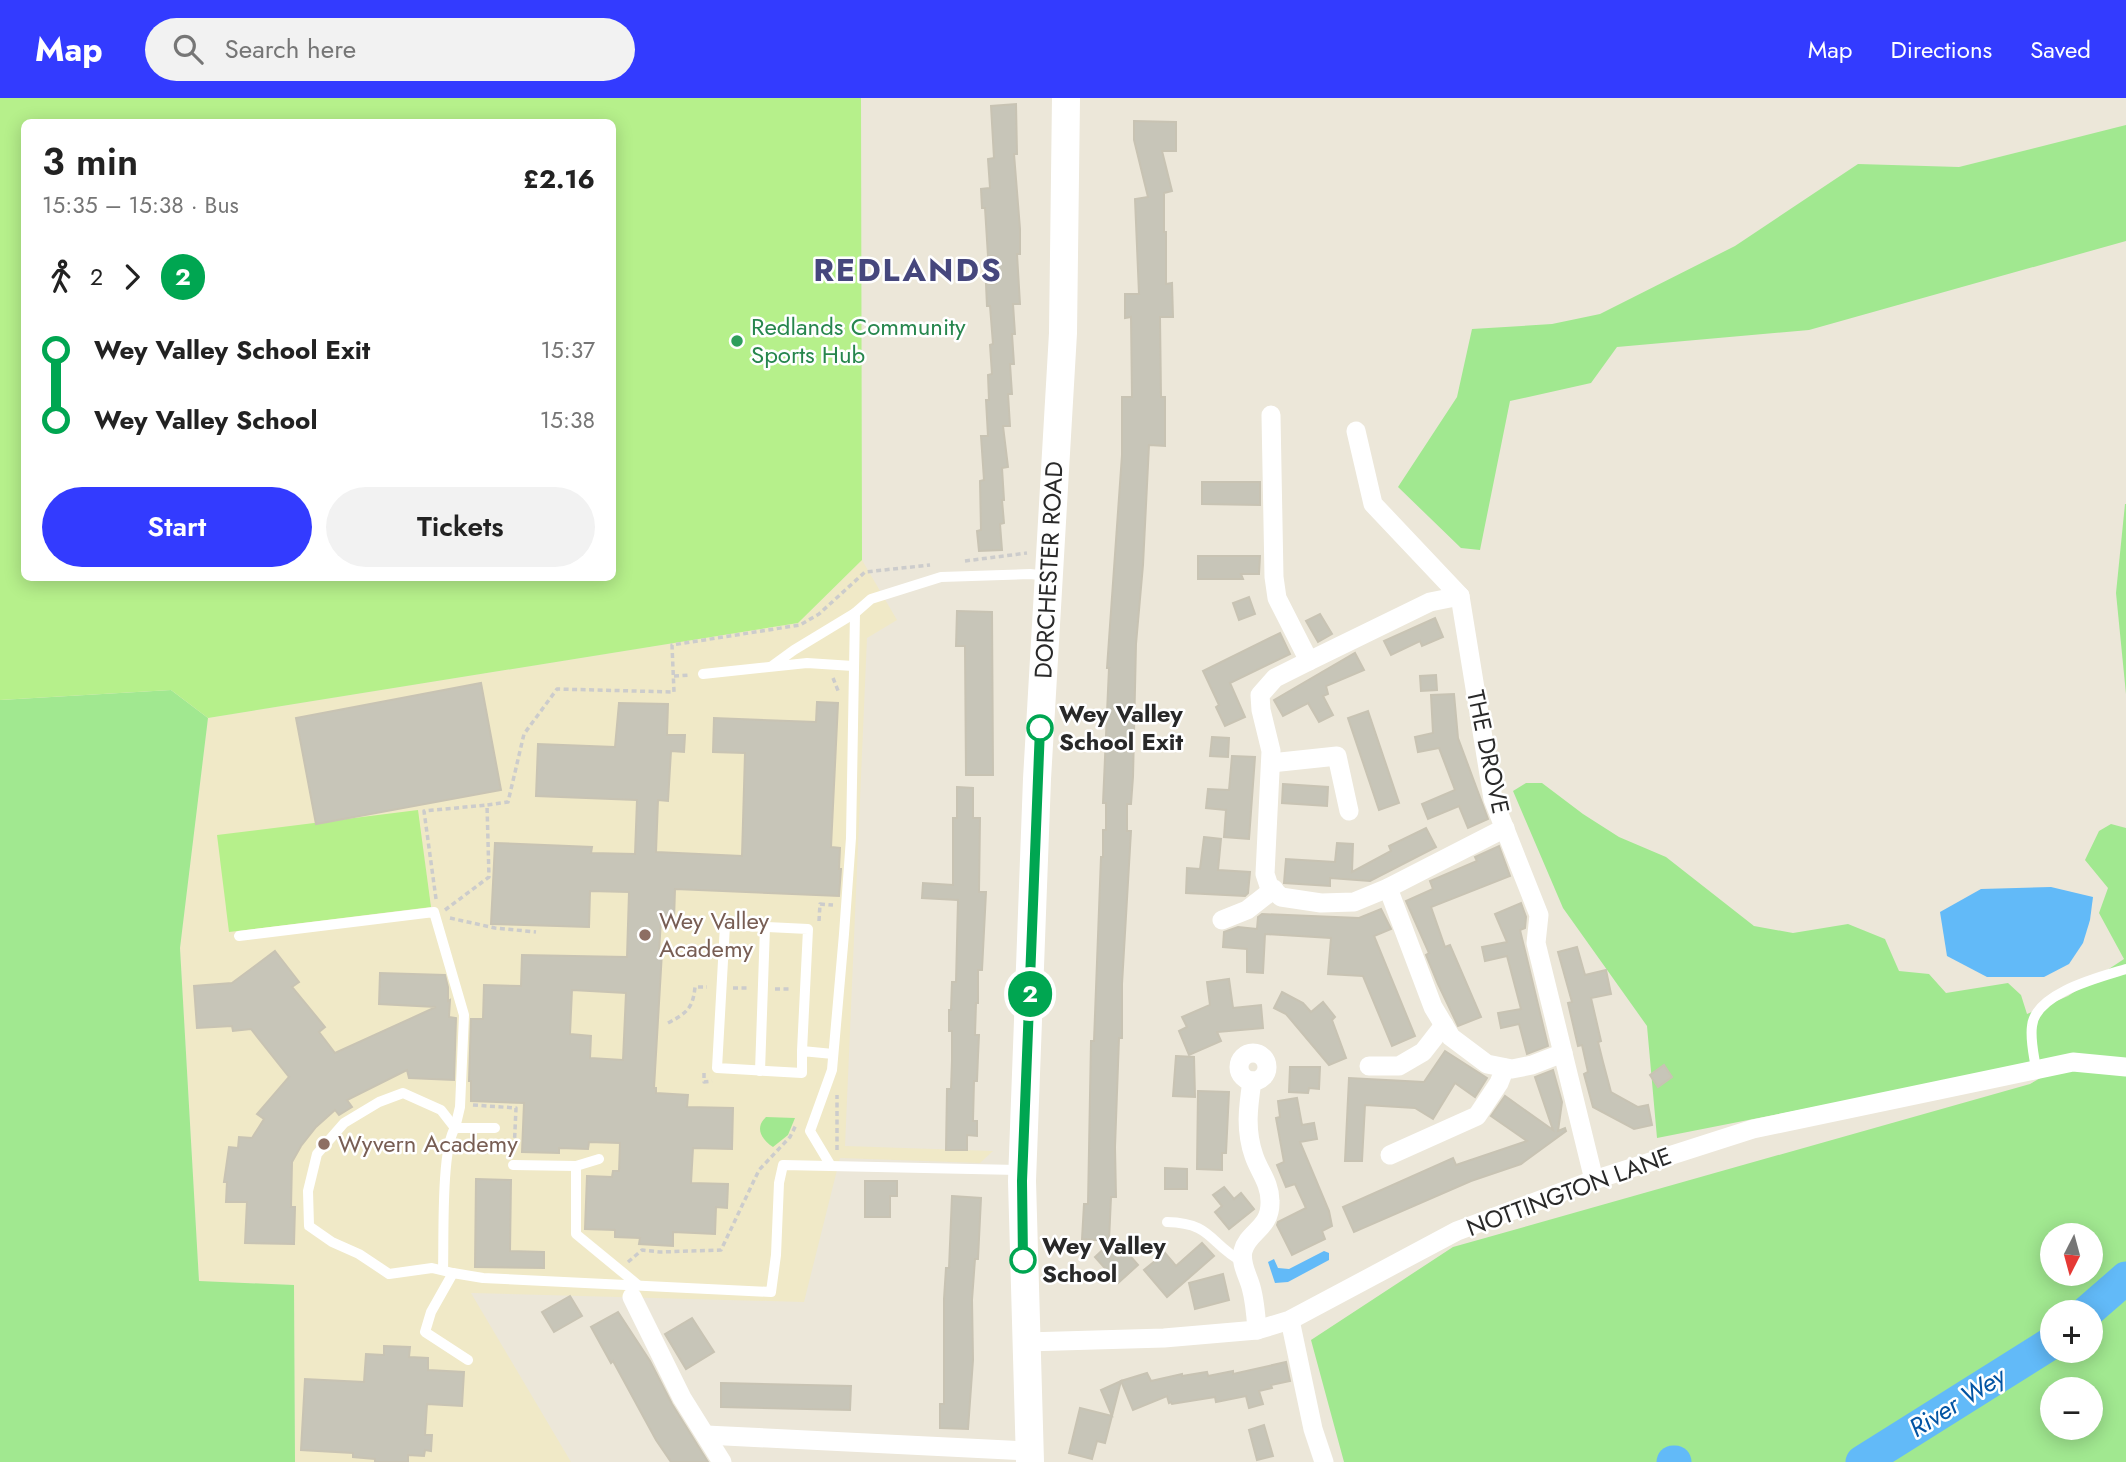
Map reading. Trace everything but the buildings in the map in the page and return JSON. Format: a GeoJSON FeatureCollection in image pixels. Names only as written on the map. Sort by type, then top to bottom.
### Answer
{"type":"FeatureCollection","features":[{"type":"Feature","properties":{"kind":"main road","name":"DORCHESTER ROAD"},"geometry":{"type":"LineString","coordinates":[[1030,1457],[1021,1205],[1037,779],[1063,333],[1066,98]]}},
{"type":"Feature","properties":{"kind":"street"},"geometry":{"type":"LineString","coordinates":[[1271,415],[1274,577],[1277,598],[1309,661]]}},
{"type":"Feature","properties":{"kind":"street"},"geometry":{"type":"LineString","coordinates":[[1356,431],[1373,504],[1460,596]]}},
{"type":"Feature","properties":{"kind":"street"},"geometry":{"type":"LineString","coordinates":[[1460,596],[1430,602],[1309,661],[1275,678],[1259,695],[1271,751],[1265,874],[1269,886],[1282,897],[1321,903],[1354,902],[1388,888],[1505,828]]}},
{"type":"Feature","properties":{"kind":"street","name":"THE DROVE"},"geometry":{"type":"LineString","coordinates":[[1460,596],[1493,799],[1539,915],[1536,943],[1594,1180]]}},
{"type":"Feature","properties":{"kind":"street"},"geometry":{"type":"LineString","coordinates":[[1271,762],[1337,756],[1349,811]]}},
{"type":"Feature","properties":{"kind":"street"},"geometry":{"type":"LineString","coordinates":[[1388,888],[1433,1007],[1451,1037],[1487,1064],[1505,1068],[1532,1065],[1563,1053]]}},
{"type":"Feature","properties":{"kind":"street"},"geometry":{"type":"LineString","coordinates":[[1222,920],[1247,910],[1274,889]]}},
{"type":"Feature","properties":{"kind":"street"},"geometry":{"type":"LineString","coordinates":[[1369,1066],[1399,1066],[1423,1052],[1444,1025]]}},
{"type":"Feature","properties":{"kind":"street","name":"NOTTINGTON LANE"},"geometry":{"type":"LineString","coordinates":[[1026,1342],[1164,1338],[1257,1330],[1290,1320],[1457,1231],[1594,1180],[1753,1129],[2073,1062],[2126,1067]]}},
{"type":"Feature","properties":{"kind":"street"},"geometry":{"type":"LineString","coordinates":[[1390,1155],[1477,1116],[1499,1083],[1505,1068]]}},
{"type":"Feature","properties":{"kind":"street"},"geometry":{"type":"LineString","coordinates":[[1252,1082],[1247,1127],[1255,1159],[1267,1182],[1270,1203],[1264,1225],[1243,1250],[1243,1262],[1252,1288],[1257,1330]]}},
{"type":"Feature","properties":{"kind":"street"},"geometry":{"type":"LineString","coordinates":[[634,1289],[682,1398],[722,1462]]}},
{"type":"Feature","properties":{"kind":"street"},"geometry":{"type":"LineString","coordinates":[[1290,1320],[1313,1429],[1324,1462]]}},
{"type":"Feature","properties":{"kind":"street"},"geometry":{"type":"LineString","coordinates":[[706,1435],[1030,1457]]}},
{"type":"Feature","properties":{"kind":"lane"},"geometry":{"type":"LineString","coordinates":[[772,666],[855,613],[871,599],[942,577],[1030,574],[1049,564]]}},
{"type":"Feature","properties":{"kind":"lane"},"geometry":{"type":"LineString","coordinates":[[831,1167],[810,1131],[832,1070],[851,838],[855,613]]}},
{"type":"Feature","properties":{"kind":"lane"},"geometry":{"type":"LineString","coordinates":[[703,674],[807,663],[853,666]]}},
{"type":"Feature","properties":{"kind":"lane"},"geometry":{"type":"LineString","coordinates":[[239,936],[434,912],[464,1015],[460,1107],[447,1155],[443,1270],[425,1332],[467,1360]]}},
{"type":"Feature","properties":{"kind":"lane"},"geometry":{"type":"LineString","coordinates":[[725,925],[808,929],[802,1051],[802,1073],[717,1068],[725,925]]}},
{"type":"Feature","properties":{"kind":"lane"},"geometry":{"type":"LineString","coordinates":[[760,1071],[765,927]]}},
{"type":"Feature","properties":{"kind":"lane"},"geometry":{"type":"LineString","coordinates":[[2036,1069],[2032,1025],[2035,1015],[2051,999],[2080,983],[2126,969]]}},
{"type":"Feature","properties":{"kind":"lane"},"geometry":{"type":"LineString","coordinates":[[802,1051],[833,1054]]}},
{"type":"Feature","properties":{"kind":"lane"},"geometry":{"type":"LineString","coordinates":[[455,1128],[441,1110],[403,1093],[379,1102],[344,1123],[317,1154],[308,1191],[309,1226],[332,1242],[359,1254],[389,1273],[443,1270],[483,1278],[634,1289],[771,1292],[776,1255],[779,1183],[783,1166],[1023,1170]]}},
{"type":"Feature","properties":{"kind":"lane"},"geometry":{"type":"LineString","coordinates":[[455,1128],[495,1128]]}},
{"type":"Feature","properties":{"kind":"lane"},"geometry":{"type":"LineString","coordinates":[[514,1163],[576,1166],[599,1159]]}},
{"type":"Feature","properties":{"kind":"lane"},"geometry":{"type":"LineString","coordinates":[[576,1166],[576,1234],[619,1270],[634,1289]]}},
{"type":"Feature","properties":{"kind":"lane"},"geometry":{"type":"LineString","coordinates":[[1167,1222],[1197,1226],[1213,1237],[1230,1255],[1243,1262]]}},
{"type":"Feature","properties":{"kind":"path"},"geometry":{"type":"LineString","coordinates":[[961,561],[1049,564]]}},
{"type":"Feature","properties":{"kind":"path"},"geometry":{"type":"LineString","coordinates":[[437,902],[424,811],[508,802],[524,734],[557,689],[674,692],[673,645],[800,625],[819,614],[865,572],[939,564]]}},
{"type":"Feature","properties":{"kind":"path"},"geometry":{"type":"LineString","coordinates":[[829,605],[834,611]]}},
{"type":"Feature","properties":{"kind":"path"},"geometry":{"type":"LineString","coordinates":[[831,673],[840,698]]}},
{"type":"Feature","properties":{"kind":"path"},"geometry":{"type":"LineString","coordinates":[[438,915],[489,877],[487,805]]}},
{"type":"Feature","properties":{"kind":"path"},"geometry":{"type":"LineString","coordinates":[[446,917],[495,928],[536,932]]}},
{"type":"Feature","properties":{"kind":"path"},"geometry":{"type":"LineString","coordinates":[[466,1104],[516,1108],[514,1163]]}},
{"type":"Feature","properties":{"kind":"path"},"geometry":{"type":"LineString","coordinates":[[619,1270],[642,1250],[721,1250],[758,1170],[790,1137],[800,1118]]}},
{"type":"Feature","properties":{"kind":"shaded area","name":"Wey Valley Academy"},"geometry":{"type":"Polygon","coordinates":[[[862,560],[897,620],[867,638],[845,1146],[993,1151],[980,1163],[840,1158],[804,1302],[471,1293],[571,1462],[295,1462],[294,1285],[199,1282],[180,948],[208,718],[798,623],[862,560]]]}},
{"type":"Feature","properties":{"kind":"green space","name":"Redlands Community Sports Hub"},"geometry":{"type":"Polygon","coordinates":[[[0,98],[861,98],[862,560],[798,623],[208,718],[171,690],[0,700],[0,98]]]}},
{"type":"Feature","properties":{"kind":"green space"},"geometry":{"type":"Polygon","coordinates":[[[2126,125],[2126,241],[1809,330],[1617,347],[1591,383],[1510,401],[1480,550],[1461,548],[1398,487],[1457,397],[1472,329],[1552,324],[1600,314],[1735,246],[1858,164],[1959,167],[2126,125]]]}},
{"type":"Feature","properties":{"kind":"green space"},"geometry":{"type":"Polygon","coordinates":[[[2126,504],[2126,694],[2116,593],[2126,504]]]}},
{"type":"Feature","properties":{"kind":"green space"},"geometry":{"type":"Polygon","coordinates":[[[171,690],[208,718],[180,948],[199,1281],[294,1285],[295,1462],[0,1462],[0,700],[171,690]]]}},
{"type":"Feature","properties":{"kind":"green space"},"geometry":{"type":"Polygon","coordinates":[[[1526,783],[1542,783],[1619,837],[1666,857],[1754,926],[1793,933],[1848,924],[1885,939],[1899,971],[1929,974],[1946,993],[2008,983],[2021,995],[2027,1014],[2068,996],[2124,959],[2099,913],[2108,888],[2085,860],[2099,831],[2111,824],[2126,828],[2126,1462],[1344,1462],[1311,1340],[1453,1247],[2030,1084],[2083,1054],[1657,1138],[1647,1026],[1563,908],[1513,791],[1526,783]]]}},
{"type":"Feature","properties":{"kind":"green space"},"geometry":{"type":"Polygon","coordinates":[[[418,810],[431,907],[229,932],[217,835],[418,810]]]}},
{"type":"Feature","properties":{"kind":"green space"},"geometry":{"type":"Polygon","coordinates":[[[766,1117],[795,1118],[788,1135],[773,1147],[761,1134],[760,1125],[766,1117]]]}},
{"type":"Feature","properties":{"kind":"water"},"geometry":{"type":"Polygon","coordinates":[[[2051,887],[2093,897],[2083,943],[2069,964],[2044,977],[1987,977],[1947,956],[1940,912],[1981,889],[2051,887]]]}},
{"type":"Feature","properties":{"kind":"water"},"geometry":{"type":"Polygon","coordinates":[[[1324,1251],[1329,1253],[1329,1260],[1288,1282],[1275,1283],[1268,1262],[1274,1259],[1278,1268],[1289,1269],[1324,1251]]]}},
{"type":"Feature","properties":{"kind":"waterway","name":"River Wey"},"geometry":{"type":"LineString","coordinates":[[2101,1300],[2126,1278]]}},
{"type":"Feature","properties":{"kind":"waterway","name":"River Wey"},"geometry":{"type":"LineString","coordinates":[[1862,1462],[2040,1350]]}},
{"type":"Feature","properties":{"kind":"bus line","name":"2"},"geometry":{"type":"LineString","coordinates":[[1023,1260],[1021,1205],[1040,728]]}},
{"type":"Feature","properties":{"kind":"place","name":"Redlands Community Sports Hub"},"geometry":{"type":"Point","coordinates":[737,341]}},
{"type":"Feature","properties":{"kind":"place","name":"Wey Valley School Exit"},"geometry":{"type":"Point","coordinates":[1040,728]}},
{"type":"Feature","properties":{"kind":"place","name":"Wey Valley Academy"},"geometry":{"type":"Point","coordinates":[645,935]}},
{"type":"Feature","properties":{"kind":"place","name":"Wyvern Academy"},"geometry":{"type":"Point","coordinates":[324,1144]}},
{"type":"Feature","properties":{"kind":"place","name":"Wey Valley School"},"geometry":{"type":"Point","coordinates":[1023,1260]}},
{"type":"Feature","properties":{"kind":"district","name":"REDLANDS"},"geometry":{"type":"Point","coordinates":[908,270]}}]}
